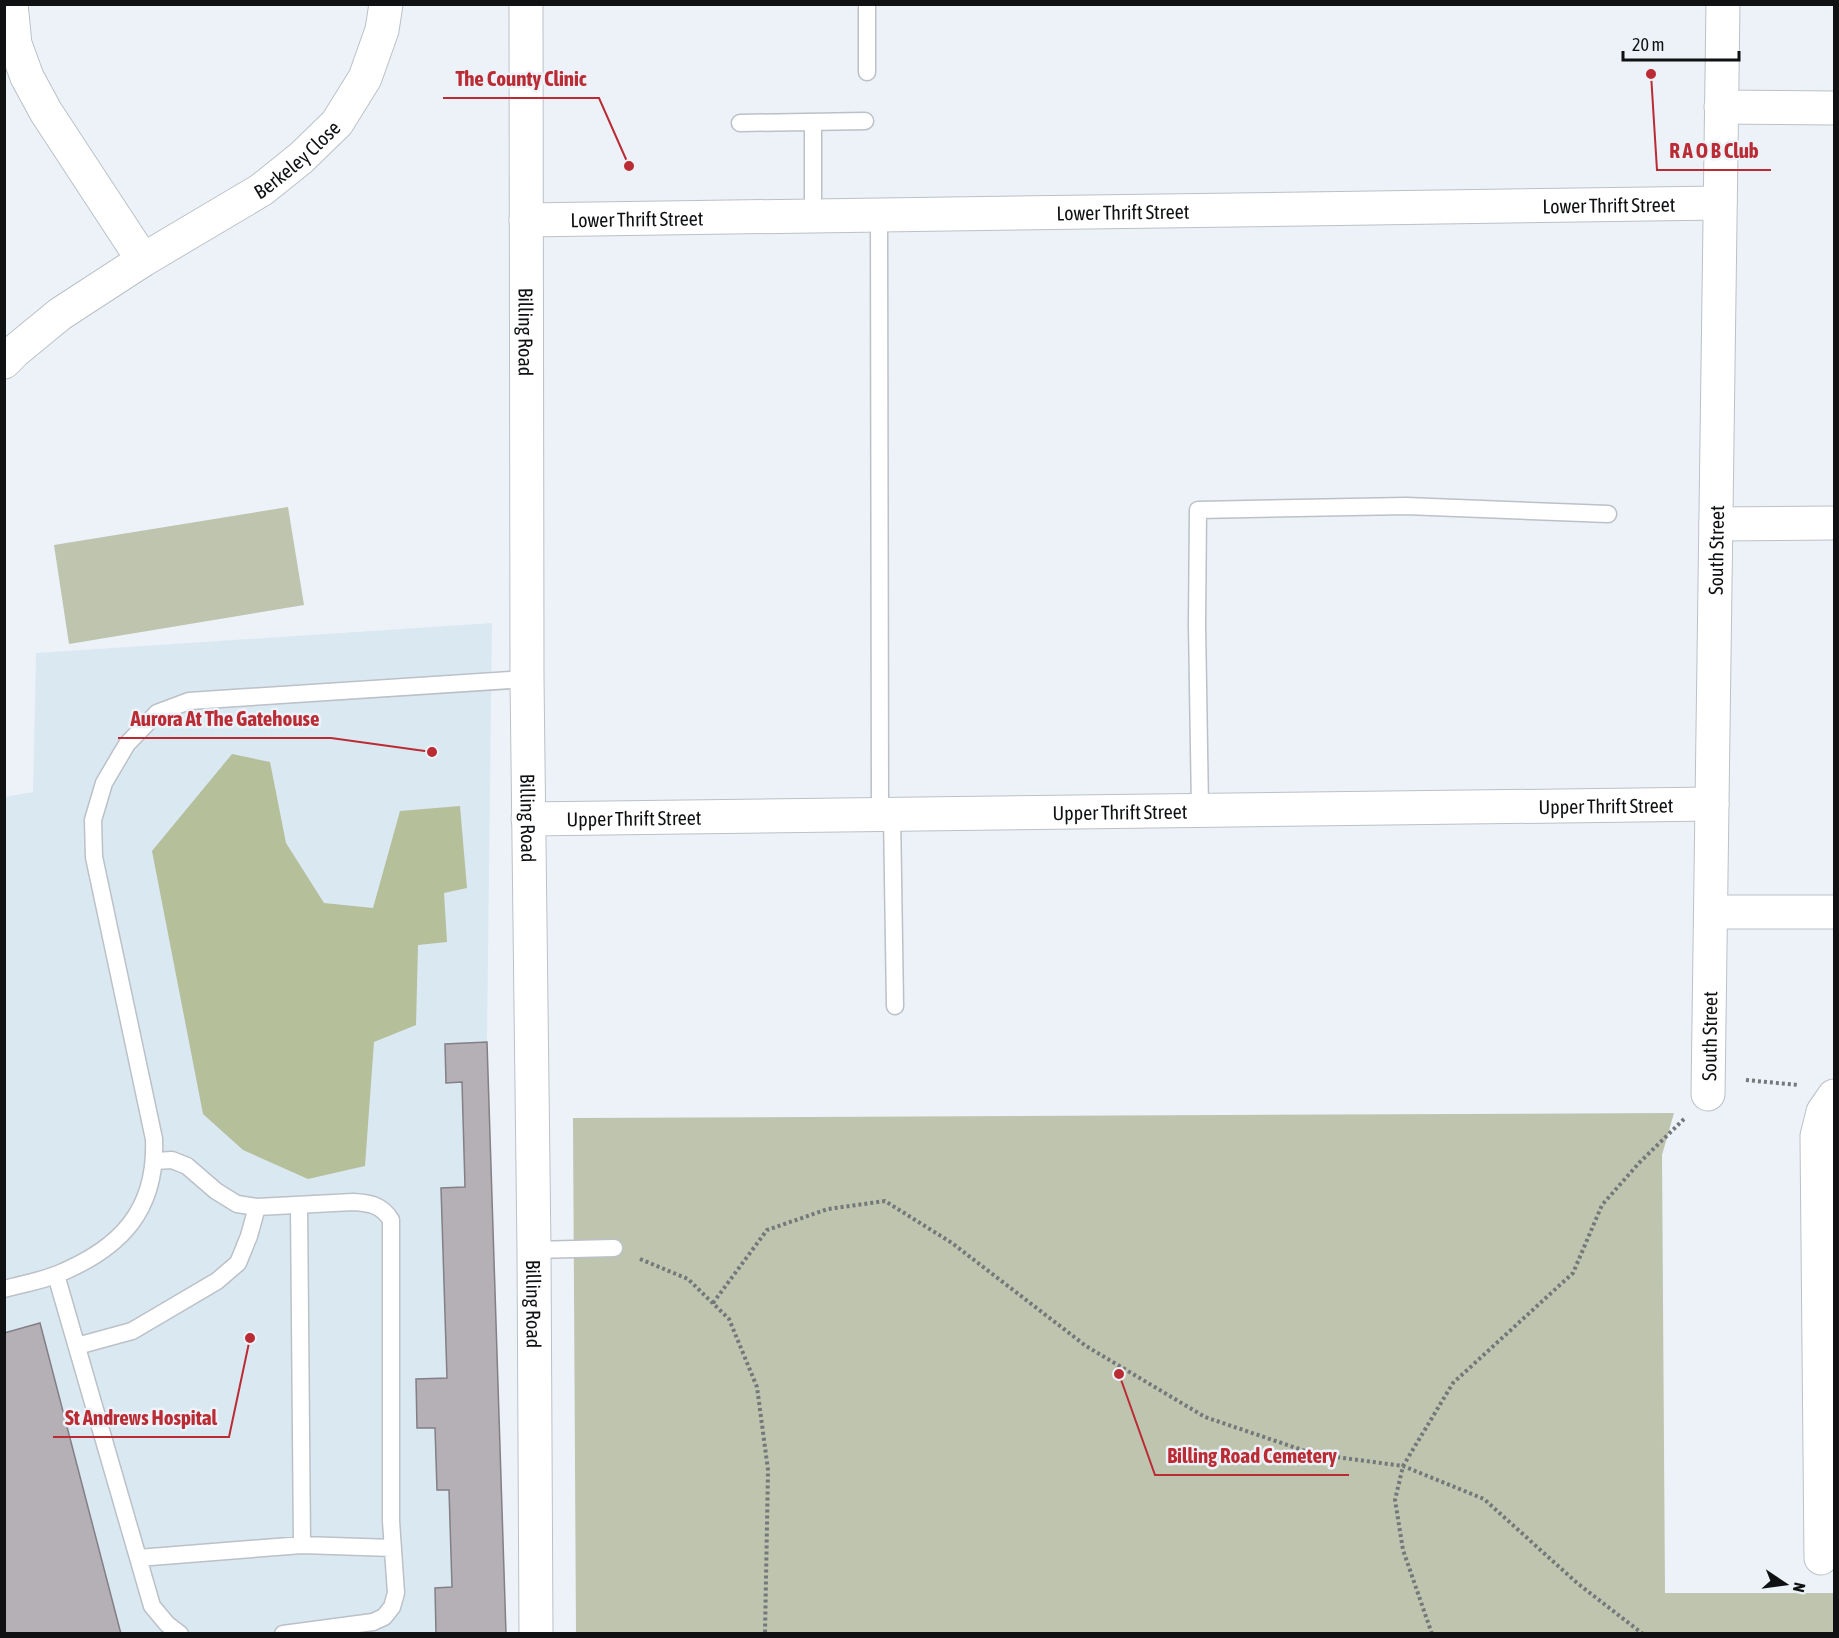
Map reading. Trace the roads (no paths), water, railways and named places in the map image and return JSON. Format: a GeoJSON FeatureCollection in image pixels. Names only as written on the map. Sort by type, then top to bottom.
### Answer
{"type":"FeatureCollection","features":[{"type":"Feature","properties":{"kind":"street"},"geometry":{"type":"LineString","coordinates":[[11,4],[15,44],[27,77],[46,112],[143,260]]}},
{"type":"Feature","properties":{"kind":"street","name":"Berkeley Close"},"geometry":{"type":"LineString","coordinates":[[4,362],[60,314],[143,260],[261,190],[301,158],[337,123],[365,78],[382,30],[386,4]]}},
{"type":"Feature","properties":{"kind":"street","name":"Billing Road"},"geometry":{"type":"LineString","coordinates":[[525,4],[527,679],[536,1634]]}},
{"type":"Feature","properties":{"kind":"street","name":"South Street"},"geometry":{"type":"LineString","coordinates":[[1708,1085],[1723,4]]}},
{"type":"Feature","properties":{"kind":"street"},"geometry":{"type":"LineString","coordinates":[[1721,107],[1834,108]]}},
{"type":"Feature","properties":{"kind":"street","name":"Lower Thrift Street"},"geometry":{"type":"LineString","coordinates":[[526,219],[1720,203]]}},
{"type":"Feature","properties":{"kind":"street"},"geometry":{"type":"LineString","coordinates":[[1716,524],[1834,523]]}},
{"type":"Feature","properties":{"kind":"street","name":"Upper Thrift Street"},"geometry":{"type":"LineString","coordinates":[[528,819],[1712,804]]}},
{"type":"Feature","properties":{"kind":"street"},"geometry":{"type":"LineString","coordinates":[[1711,912],[1834,912]]}},
{"type":"Feature","properties":{"kind":"street"},"geometry":{"type":"LineString","coordinates":[[1821,1558],[1827,1410],[1817,1136],[1823,1112],[1834,1096]]}},
{"type":"Feature","properties":{"kind":"lane"},"geometry":{"type":"LineString","coordinates":[[867,4],[867,72]]}},
{"type":"Feature","properties":{"kind":"lane"},"geometry":{"type":"LineString","coordinates":[[740,123],[865,121]]}},
{"type":"Feature","properties":{"kind":"lane"},"geometry":{"type":"LineString","coordinates":[[813,122],[813,216]]}},
{"type":"Feature","properties":{"kind":"lane"},"geometry":{"type":"LineString","coordinates":[[879,215],[886,814],[895,1006]]}},
{"type":"Feature","properties":{"kind":"lane"},"geometry":{"type":"LineString","coordinates":[[1200,809],[1198,510],[1406,506],[1608,514]]}},
{"type":"Feature","properties":{"kind":"lane"},"geometry":{"type":"LineString","coordinates":[[4,1288],[56,1275],[118,1240],[140,1213],[150,1185],[155,1161],[154,1139],[94,857],[93,820],[104,783],[127,744],[157,713],[189,701],[527,679]]}},
{"type":"Feature","properties":{"kind":"lane"},"geometry":{"type":"LineString","coordinates":[[155,1161],[172,1160],[187,1166],[216,1191],[237,1204],[256,1207],[367,1203],[386,1212],[391,1220],[391,1521],[396,1593],[392,1607],[384,1617],[373,1622],[283,1634]]}},
{"type":"Feature","properties":{"kind":"lane"},"geometry":{"type":"LineString","coordinates":[[299,1205],[302,1545]]}},
{"type":"Feature","properties":{"kind":"lane"},"geometry":{"type":"LineString","coordinates":[[76,1346],[132,1331],[217,1281],[238,1263],[249,1236],[256,1207]]}},
{"type":"Feature","properties":{"kind":"lane"},"geometry":{"type":"LineString","coordinates":[[534,1250],[614,1248]]}},
{"type":"Feature","properties":{"kind":"lane"},"geometry":{"type":"LineString","coordinates":[[56,1275],[152,1606],[180,1634]]}},
{"type":"Feature","properties":{"kind":"lane"},"geometry":{"type":"LineString","coordinates":[[138,1558],[302,1545],[393,1548]]}},
{"type":"Feature","properties":{"kind":"place","name":"R A O B Club"},"geometry":{"type":"Point","coordinates":[1651,74]}},
{"type":"Feature","properties":{"kind":"place","name":"The County Clinic"},"geometry":{"type":"Point","coordinates":[629,166]}},
{"type":"Feature","properties":{"kind":"place","name":"Aurora At The Gatehouse"},"geometry":{"type":"Point","coordinates":[432,752]}},
{"type":"Feature","properties":{"kind":"place","name":"St Andrews Hospital"},"geometry":{"type":"Point","coordinates":[250,1338]}},
{"type":"Feature","properties":{"kind":"place","name":"Billing Road Cemetery"},"geometry":{"type":"Point","coordinates":[1119,1374]}}]}
